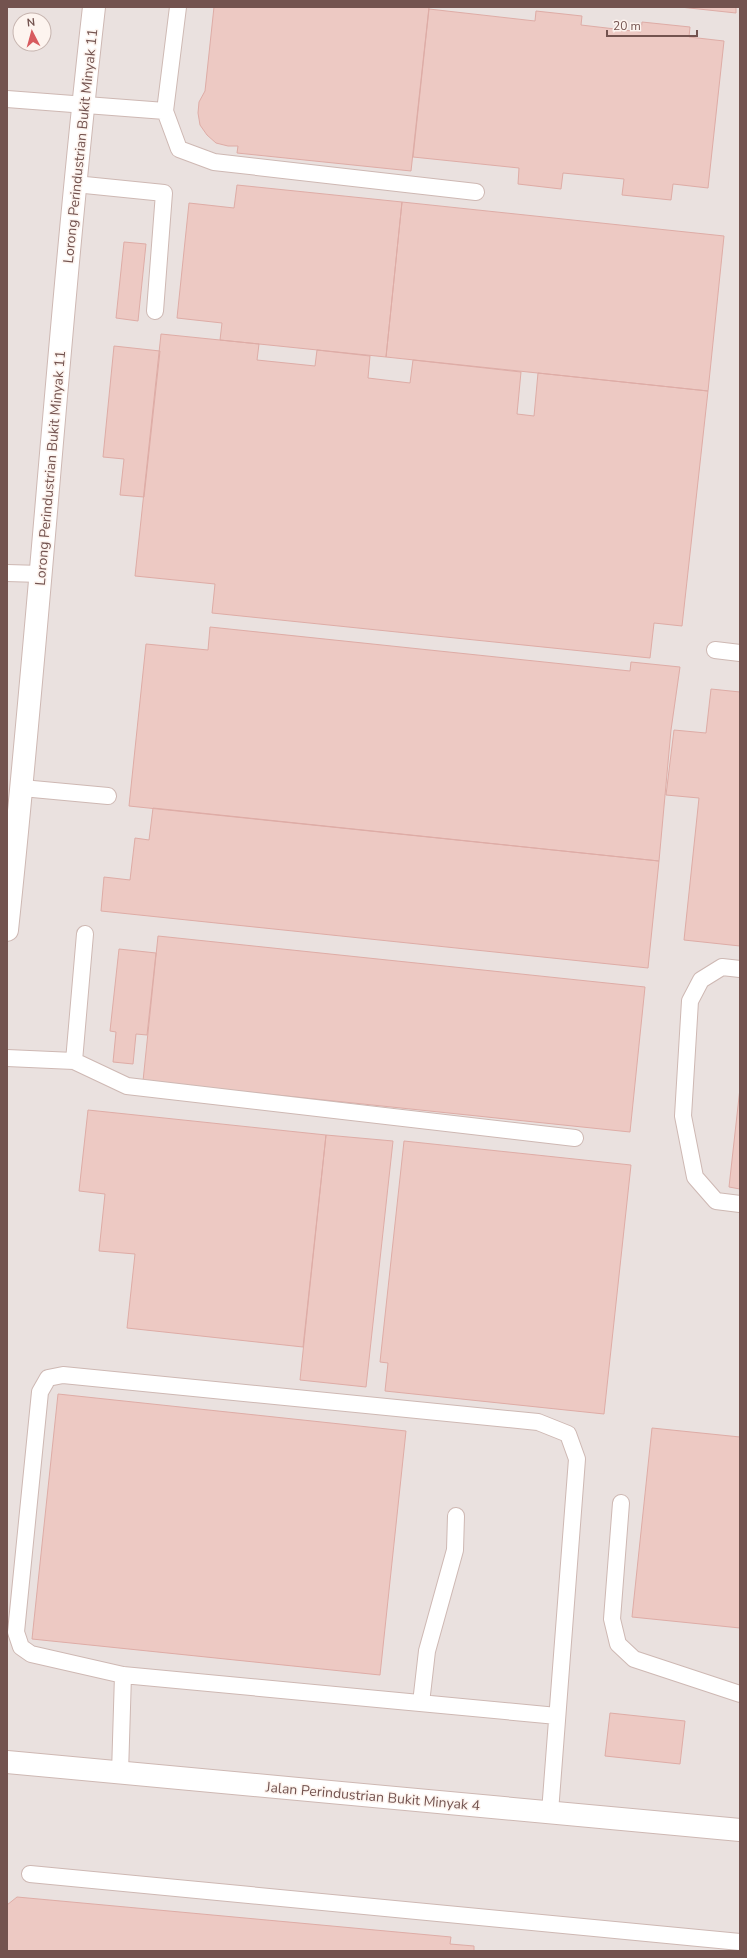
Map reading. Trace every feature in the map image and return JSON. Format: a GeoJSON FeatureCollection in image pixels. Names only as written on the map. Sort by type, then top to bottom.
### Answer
{"type":"FeatureCollection","features":[{"type":"Feature","properties":{"kind":"street","name":"Lorong Perindustrian Bukit Minyak 11"},"geometry":{"type":"LineString","coordinates":[[7,930],[22,788],[75,184],[94,7]]}},
{"type":"Feature","properties":{"kind":"street","name":"Jalan Perindustrian Bukit Minyak 4"},"geometry":{"type":"LineString","coordinates":[[7,1762],[740,1830]]}},
{"type":"Feature","properties":{"kind":"lane"},"geometry":{"type":"LineString","coordinates":[[178,7],[165,111],[179,149],[214,162],[476,192]]}},
{"type":"Feature","properties":{"kind":"lane"},"geometry":{"type":"LineString","coordinates":[[7,99],[83,106],[165,111]]}},
{"type":"Feature","properties":{"kind":"lane"},"geometry":{"type":"LineString","coordinates":[[75,184],[164,193],[155,311]]}},
{"type":"Feature","properties":{"kind":"lane"},"geometry":{"type":"LineString","coordinates":[[7,573],[41,574]]}},
{"type":"Feature","properties":{"kind":"lane"},"geometry":{"type":"LineString","coordinates":[[716,650],[740,653]]}},
{"type":"Feature","properties":{"kind":"lane"},"geometry":{"type":"LineString","coordinates":[[22,788],[108,796]]}},
{"type":"Feature","properties":{"kind":"lane"},"geometry":{"type":"LineString","coordinates":[[74,1061],[85,934]]}},
{"type":"Feature","properties":{"kind":"lane"},"geometry":{"type":"LineString","coordinates":[[740,969],[722,967],[701,980],[690,1001],[683,1116],[695,1177],[716,1201],[740,1204]]}},
{"type":"Feature","properties":{"kind":"lane"},"geometry":{"type":"LineString","coordinates":[[7,1058],[74,1061],[127,1086],[576,1138]]}},
{"type":"Feature","properties":{"kind":"lane"},"geometry":{"type":"LineString","coordinates":[[550,1812],[577,1460],[568,1434],[538,1422],[63,1375],[48,1378],[40,1392],[16,1632],[22,1647],[31,1654],[123,1675],[557,1716]]}},
{"type":"Feature","properties":{"kind":"lane"},"geometry":{"type":"LineString","coordinates":[[621,1502],[612,1619],[618,1644],[634,1659],[740,1694]]}},
{"type":"Feature","properties":{"kind":"lane"},"geometry":{"type":"LineString","coordinates":[[421,1703],[427,1651],[455,1550],[456,1516]]}},
{"type":"Feature","properties":{"kind":"lane"},"geometry":{"type":"LineString","coordinates":[[120,1773],[123,1675]]}},
{"type":"Feature","properties":{"kind":"lane"},"geometry":{"type":"LineString","coordinates":[[30,1874],[740,1942]]}},
{"type":"Feature","properties":{"kind":"shaded area"},"geometry":{"type":"Polygon","coordinates":[[[7,7],[740,7],[740,1951],[7,1951],[7,7]]]}},
{"type":"Feature","properties":{"kind":"building"},"geometry":{"type":"Polygon","coordinates":[[[214,7],[429,7],[411,171],[237,153],[238,146],[228,146],[216,143],[207,135],[200,125],[198,113],[199,102],[205,91],[214,7]]]}},
{"type":"Feature","properties":{"kind":"building"},"geometry":{"type":"Polygon","coordinates":[[[680,7],[736,7],[736,13],[680,7]]]}},
{"type":"Feature","properties":{"kind":"building"},"geometry":{"type":"Polygon","coordinates":[[[429,9],[535,21],[536,11],[582,16],[581,25],[641,32],[642,22],[690,27],[689,37],[724,41],[708,188],[673,184],[671,200],[622,195],[624,179],[563,173],[561,189],[518,184],[519,168],[413,157],[429,9]]]}},
{"type":"Feature","properties":{"kind":"building"},"geometry":{"type":"Polygon","coordinates":[[[237,185],[402,202],[386,357],[220,340],[222,323],[177,318],[189,203],[234,208],[237,185]]]}},
{"type":"Feature","properties":{"kind":"building"},"geometry":{"type":"Polygon","coordinates":[[[402,202],[724,236],[708,391],[386,357],[402,202]]]}},
{"type":"Feature","properties":{"kind":"building"},"geometry":{"type":"Polygon","coordinates":[[[124,242],[146,244],[138,321],[116,318],[124,242]]]}},
{"type":"Feature","properties":{"kind":"building"},"geometry":{"type":"Polygon","coordinates":[[[161,334],[259,344],[257,360],[315,366],[317,350],[370,356],[368,378],[410,383],[413,360],[521,372],[517,414],[534,416],[538,373],[708,391],[682,626],[654,623],[650,658],[212,613],[215,584],[135,576],[161,334]]]}},
{"type":"Feature","properties":{"kind":"building"},"geometry":{"type":"Polygon","coordinates":[[[114,346],[160,351],[144,497],[120,495],[124,459],[103,457],[114,346]]]}},
{"type":"Feature","properties":{"kind":"building"},"geometry":{"type":"Polygon","coordinates":[[[210,627],[630,671],[631,662],[680,667],[671,730],[659,861],[129,806],[146,644],[208,650],[210,627]]]}},
{"type":"Feature","properties":{"kind":"building"},"geometry":{"type":"Polygon","coordinates":[[[711,689],[740,692],[740,946],[684,940],[699,798],[666,795],[674,730],[706,733],[711,689]]]}},
{"type":"Feature","properties":{"kind":"building"},"geometry":{"type":"Polygon","coordinates":[[[153,808],[659,861],[648,968],[101,911],[104,877],[130,880],[135,838],[149,840],[153,808]]]}},
{"type":"Feature","properties":{"kind":"building"},"geometry":{"type":"Polygon","coordinates":[[[158,936],[645,987],[630,1132],[143,1081],[158,936]]]}},
{"type":"Feature","properties":{"kind":"building"},"geometry":{"type":"Polygon","coordinates":[[[119,949],[156,953],[147,1035],[136,1034],[133,1064],[113,1062],[116,1032],[110,1031],[119,949]]]}},
{"type":"Feature","properties":{"kind":"building"},"geometry":{"type":"Polygon","coordinates":[[[740,1088],[740,1189],[729,1187],[740,1088]]]}},
{"type":"Feature","properties":{"kind":"building"},"geometry":{"type":"Polygon","coordinates":[[[88,1110],[326,1135],[303,1347],[127,1328],[135,1254],[99,1251],[105,1194],[79,1191],[88,1110]]]}},
{"type":"Feature","properties":{"kind":"building"},"geometry":{"type":"Polygon","coordinates":[[[326,1135],[393,1141],[366,1387],[300,1380],[326,1135]]]}},
{"type":"Feature","properties":{"kind":"building"},"geometry":{"type":"Polygon","coordinates":[[[404,1141],[631,1165],[604,1414],[385,1391],[388,1363],[380,1362],[404,1141]]]}},
{"type":"Feature","properties":{"kind":"building"},"geometry":{"type":"Polygon","coordinates":[[[58,1394],[406,1431],[380,1675],[32,1639],[58,1394]]]}},
{"type":"Feature","properties":{"kind":"building"},"geometry":{"type":"Polygon","coordinates":[[[652,1428],[740,1437],[740,1628],[632,1617],[652,1428]]]}},
{"type":"Feature","properties":{"kind":"building"},"geometry":{"type":"Polygon","coordinates":[[[610,1713],[685,1721],[680,1764],[605,1756],[610,1713]]]}},
{"type":"Feature","properties":{"kind":"building"},"geometry":{"type":"Polygon","coordinates":[[[17,1897],[451,1937],[450,1944],[474,1946],[474,1951],[7,1951],[7,1905],[17,1897]]]}}]}
